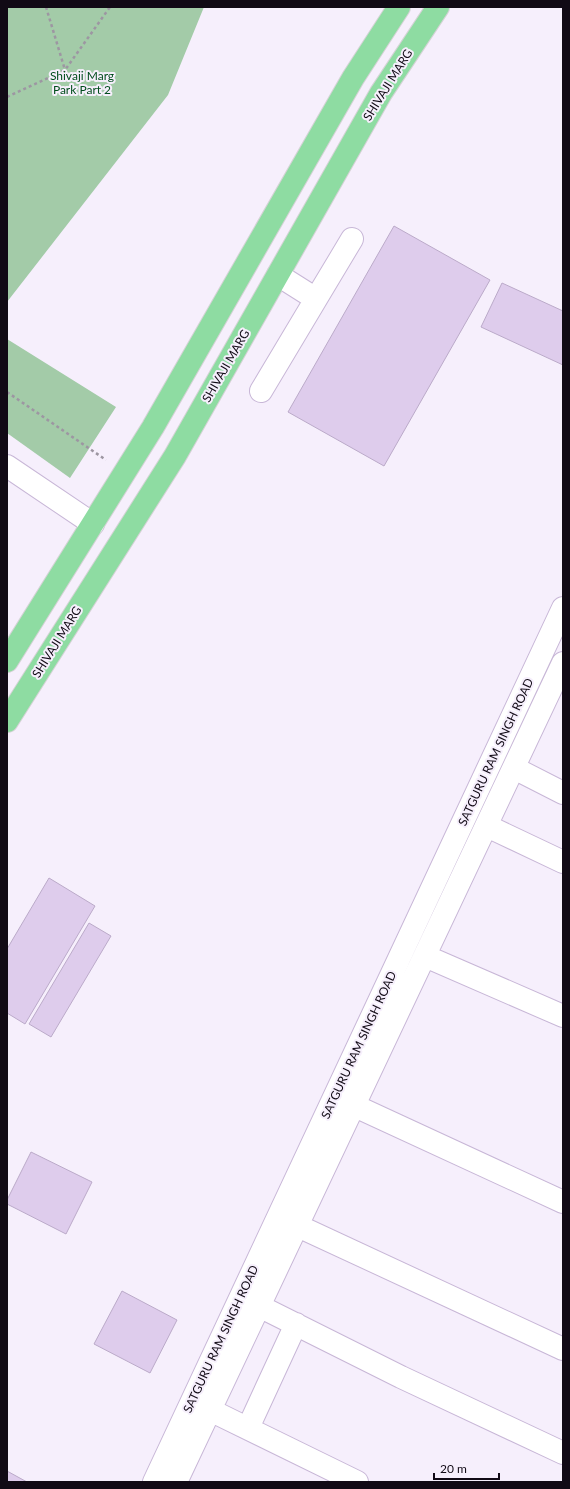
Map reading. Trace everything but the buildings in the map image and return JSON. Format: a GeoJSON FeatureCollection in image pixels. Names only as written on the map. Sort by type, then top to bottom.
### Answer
{"type":"FeatureCollection","features":[{"type":"Feature","properties":{"kind":"main road"},"geometry":{"type":"LineString","coordinates":[[7,661],[153,427],[352,78],[399,7]]}},
{"type":"Feature","properties":{"kind":"main road","name":"SHIVAJI MARG"},"geometry":{"type":"LineString","coordinates":[[7,721],[175,456],[381,93],[438,7]]}},
{"type":"Feature","properties":{"kind":"street"},"geometry":{"type":"LineString","coordinates":[[261,391],[352,239]]}},
{"type":"Feature","properties":{"kind":"street"},"geometry":{"type":"LineString","coordinates":[[278,275],[316,299]]}},
{"type":"Feature","properties":{"kind":"street"},"geometry":{"type":"LineString","coordinates":[[7,466],[93,524]]}},
{"type":"Feature","properties":{"kind":"street","name":"SATGURU RAM SINGH ROAD"},"geometry":{"type":"LineString","coordinates":[[154,1482],[563,608]]}},
{"type":"Feature","properties":{"kind":"street","name":"SATGURU RAM SINGH ROAD"},"geometry":{"type":"LineString","coordinates":[[176,1482],[355,1106],[563,663]]}},
{"type":"Feature","properties":{"kind":"street"},"geometry":{"type":"LineString","coordinates":[[514,768],[563,793]]}},
{"type":"Feature","properties":{"kind":"street"},"geometry":{"type":"LineString","coordinates":[[487,826],[563,862]]}},
{"type":"Feature","properties":{"kind":"street"},"geometry":{"type":"LineString","coordinates":[[425,956],[563,1016]]}},
{"type":"Feature","properties":{"kind":"street"},"geometry":{"type":"LineString","coordinates":[[355,1106],[563,1202]]}},
{"type":"Feature","properties":{"kind":"street"},"geometry":{"type":"LineString","coordinates":[[298,1226],[563,1349]]}},
{"type":"Feature","properties":{"kind":"street"},"geometry":{"type":"LineString","coordinates":[[259,1306],[401,1377],[563,1453]]}},
{"type":"Feature","properties":{"kind":"street"},"geometry":{"type":"LineString","coordinates":[[248,1428],[296,1324]]}},
{"type":"Feature","properties":{"kind":"street"},"geometry":{"type":"LineString","coordinates":[[210,1410],[357,1482]]}},
{"type":"Feature","properties":{"kind":"path"},"geometry":{"type":"LineString","coordinates":[[46,7],[65,70]]}},
{"type":"Feature","properties":{"kind":"path"},"geometry":{"type":"LineString","coordinates":[[7,97],[65,70],[110,7]]}},
{"type":"Feature","properties":{"kind":"path"},"geometry":{"type":"LineString","coordinates":[[7,392],[125,472]]}},
{"type":"Feature","properties":{"kind":"green space","name":"Shivaji Marg Park Part 2"},"geometry":{"type":"Polygon","coordinates":[[[7,7],[204,7],[168,95],[7,302],[7,7]]]}},
{"type":"Feature","properties":{"kind":"green space"},"geometry":{"type":"Polygon","coordinates":[[[7,339],[116,407],[70,478],[7,433],[7,339]]]}}]}
